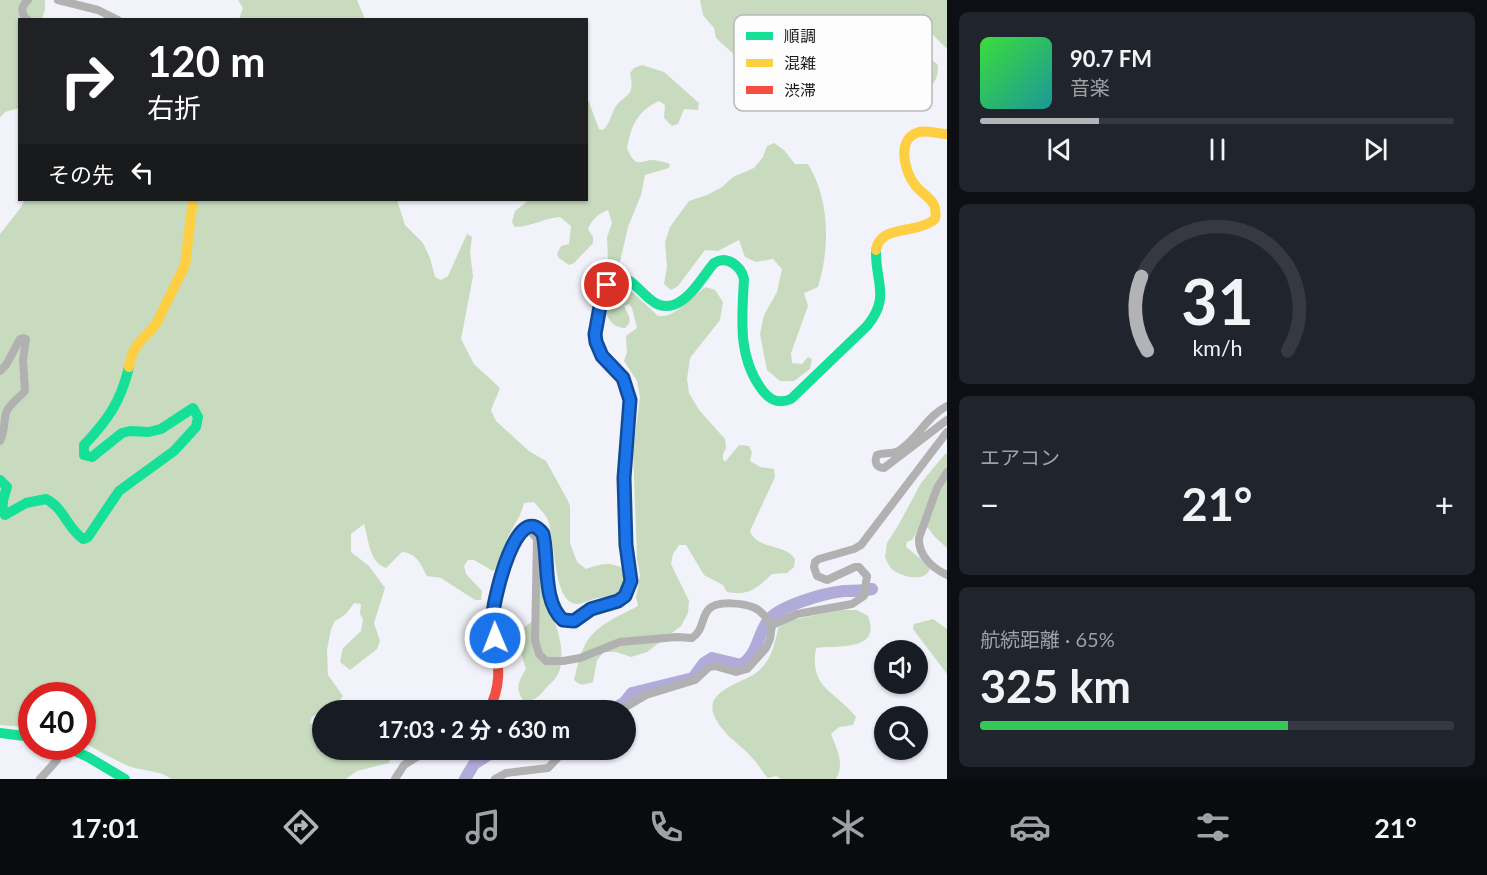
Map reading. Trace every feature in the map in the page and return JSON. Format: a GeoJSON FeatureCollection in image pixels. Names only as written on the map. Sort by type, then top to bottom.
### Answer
{"type":"FeatureCollection","features":[{"type":"Feature","properties":{"kind":"street"},"geometry":{"type":"LineString","coordinates":[[26,18],[22,6],[28,0]]}},
{"type":"Feature","properties":{"kind":"street"},"geometry":{"type":"LineString","coordinates":[[58,0],[98,10],[114,18]]}},
{"type":"Feature","properties":{"kind":"street"},"geometry":{"type":"LineString","coordinates":[[495,700],[500,680],[493,615],[496,594],[518,533],[522,529],[532,526],[540,529],[543,534],[548,583],[555,609],[563,620],[574,621],[591,609],[611,604],[625,596],[631,581],[626,545],[624,490],[631,408],[629,392],[623,378],[602,356],[595,334],[602,296],[607,285],[618,278],[630,280],[653,303],[670,306],[682,301],[714,263],[719,260],[732,261],[742,271],[744,279],[742,330],[746,358],[753,374],[767,395],[777,402],[794,398],[837,353],[865,328],[876,314],[882,294],[875,252],[878,241],[886,235],[926,227],[935,219],[934,206],[912,181],[904,150],[906,143],[916,133],[947,134]]}},
{"type":"Feature","properties":{"kind":"street"},"geometry":{"type":"LineString","coordinates":[[0,480],[7,487],[1,504],[4,515],[26,503],[46,499],[59,506],[72,531],[83,539],[88,539],[93,535],[104,512],[122,488],[169,457],[195,428],[199,413],[193,408],[161,429],[122,433],[92,457],[84,454],[82,449],[119,400],[124,389],[132,354],[156,324],[170,298],[184,265],[193,201]]}},
{"type":"Feature","properties":{"kind":"street"},"geometry":{"type":"LineString","coordinates":[[0,371],[6,365],[20,339],[26,339],[23,360],[25,391],[9,407],[6,414],[6,431],[0,441]]}},
{"type":"Feature","properties":{"kind":"street"},"geometry":{"type":"LineString","coordinates":[[947,406],[933,414],[898,451],[877,455],[876,465],[884,468],[947,420]]}},
{"type":"Feature","properties":{"kind":"street"},"geometry":{"type":"LineString","coordinates":[[772,625],[797,614],[852,604],[864,596],[867,576],[859,567],[827,580],[817,576],[814,562],[861,545],[947,432]]}},
{"type":"Feature","properties":{"kind":"street"},"geometry":{"type":"LineString","coordinates":[[947,472],[937,488],[919,538],[921,553],[927,561],[947,575]]}},
{"type":"Feature","properties":{"kind":"street"},"geometry":{"type":"LineString","coordinates":[[532,526],[533,534],[537,539],[535,640],[539,654],[546,661],[580,658],[620,642],[692,638],[701,630],[707,611],[713,605],[722,603],[754,607],[772,625]]}},
{"type":"Feature","properties":{"kind":"street"},"geometry":{"type":"LineString","coordinates":[[636,701],[646,695],[695,680],[709,667],[715,666],[736,672],[747,669],[766,648],[772,625]]}},
{"type":"Feature","properties":{"kind":"street"},"geometry":{"type":"LineString","coordinates":[[0,733],[18,735]]}},
{"type":"Feature","properties":{"kind":"street"},"geometry":{"type":"LineString","coordinates":[[40,779],[57,760]]}},
{"type":"Feature","properties":{"kind":"street"},"geometry":{"type":"LineString","coordinates":[[93,760],[125,779]]}},
{"type":"Feature","properties":{"kind":"street"},"geometry":{"type":"LineString","coordinates":[[395,779],[404,765],[412,760]]}},
{"type":"Feature","properties":{"kind":"street"},"geometry":{"type":"LineString","coordinates":[[495,779],[506,773],[548,768],[556,760]]}},
{"type":"Feature","properties":{"kind":"green space"},"geometry":{"type":"Polygon","coordinates":[[[0,0],[45,0],[42,18],[18,18],[18,108],[5,112],[0,117],[0,0]]]}},
{"type":"Feature","properties":{"kind":"green space"},"geometry":{"type":"Polygon","coordinates":[[[238,0],[357,0],[365,18],[239,18],[243,8],[238,0]]]}},
{"type":"Feature","properties":{"kind":"green space"},"geometry":{"type":"Polygon","coordinates":[[[700,0],[947,0],[947,49],[932,34],[932,15],[734,15],[734,54],[716,38],[714,28],[703,15],[700,0]]]}},
{"type":"Feature","properties":{"kind":"green space"},"geometry":{"type":"Polygon","coordinates":[[[932,60],[938,65],[932,84],[932,60]]]}},
{"type":"Feature","properties":{"kind":"green space"},"geometry":{"type":"Polygon","coordinates":[[[642,65],[664,72],[699,103],[698,110],[684,109],[678,124],[672,126],[664,118],[665,105],[659,101],[645,109],[640,115],[633,126],[627,149],[637,162],[658,161],[670,164],[669,168],[645,175],[641,195],[628,227],[620,262],[613,266],[608,259],[607,237],[612,223],[608,210],[596,217],[588,229],[593,237],[593,243],[574,263],[569,265],[557,254],[561,246],[569,244],[571,226],[560,217],[515,227],[512,222],[515,211],[528,201],[588,201],[588,100],[599,129],[603,130],[616,106],[630,92],[632,85],[630,73],[634,68],[642,65]]]}},
{"type":"Feature","properties":{"kind":"green space"},"geometry":{"type":"Polygon","coordinates":[[[774,143],[784,150],[795,164],[808,164],[821,193],[826,224],[825,256],[818,287],[804,293],[808,306],[791,353],[792,363],[802,364],[808,357],[812,359],[810,369],[794,381],[780,381],[767,370],[760,334],[764,315],[777,292],[782,269],[773,259],[756,262],[745,257],[739,240],[718,251],[705,250],[678,286],[671,290],[664,284],[667,267],[665,242],[670,227],[689,201],[707,195],[722,187],[733,177],[754,168],[763,157],[767,146],[774,143]]]}},
{"type":"Feature","properties":{"kind":"green space"},"geometry":{"type":"Polygon","coordinates":[[[24,201],[397,201],[405,225],[423,243],[435,277],[441,280],[448,276],[467,234],[472,237],[470,252],[473,276],[461,339],[474,364],[500,388],[491,410],[496,421],[529,451],[546,461],[570,506],[570,543],[577,562],[586,569],[605,564],[624,569],[623,588],[613,595],[580,604],[572,603],[566,598],[558,578],[548,520],[534,502],[524,503],[506,542],[499,564],[493,571],[474,560],[468,560],[464,566],[466,574],[482,591],[481,600],[475,600],[441,578],[427,576],[418,560],[407,553],[402,552],[386,568],[380,565],[372,555],[364,524],[351,534],[351,552],[369,566],[385,588],[374,623],[380,641],[377,649],[350,670],[340,662],[343,648],[361,631],[363,619],[360,614],[361,604],[354,603],[346,614],[335,621],[327,650],[328,675],[343,696],[340,700],[312,700],[310,723],[312,724],[312,760],[390,760],[389,763],[357,771],[346,779],[171,779],[162,774],[131,767],[96,749],[96,682],[18,682],[18,727],[0,725],[0,234],[24,201]]]}},
{"type":"Feature","properties":{"kind":"green space"},"geometry":{"type":"Polygon","coordinates":[[[706,287],[715,290],[723,302],[720,320],[690,358],[687,379],[689,393],[699,410],[725,439],[726,448],[723,459],[725,462],[739,445],[749,446],[752,452],[750,461],[760,467],[774,469],[775,477],[750,531],[759,541],[790,554],[795,559],[794,567],[787,573],[772,574],[747,592],[727,592],[723,585],[704,575],[686,545],[679,545],[673,554],[671,564],[689,601],[688,613],[681,626],[647,652],[631,657],[616,652],[604,652],[597,660],[593,682],[581,684],[574,680],[588,640],[607,622],[638,606],[636,597],[640,575],[637,559],[633,451],[640,397],[637,381],[624,361],[627,352],[626,336],[637,328],[629,304],[624,306],[630,320],[625,328],[611,322],[606,308],[611,303],[618,304],[623,300],[623,292],[628,288],[658,316],[665,316],[678,310],[706,287]]]}},
{"type":"Feature","properties":{"kind":"green space"},"geometry":{"type":"Polygon","coordinates":[[[947,454],[947,548],[928,528],[920,526],[912,540],[907,542],[906,547],[930,569],[923,576],[902,575],[887,563],[885,557],[887,543],[921,483],[947,454]]]}},
{"type":"Feature","properties":{"kind":"green space"},"geometry":{"type":"Polygon","coordinates":[[[540,584],[544,585],[557,627],[562,659],[558,675],[541,694],[533,699],[523,700],[519,692],[519,684],[526,669],[520,647],[521,634],[529,623],[538,619],[540,584]]]}},
{"type":"Feature","properties":{"kind":"green space"},"geometry":{"type":"Polygon","coordinates":[[[840,610],[857,610],[868,616],[871,628],[869,636],[855,644],[816,648],[816,672],[820,681],[856,717],[853,725],[839,727],[831,734],[839,756],[839,773],[836,779],[781,779],[776,776],[768,778],[749,754],[717,722],[712,707],[714,700],[726,689],[761,669],[771,653],[778,628],[787,621],[840,610]]]}},
{"type":"Feature","properties":{"kind":"green space"},"geometry":{"type":"Polygon","coordinates":[[[933,619],[947,629],[947,674],[928,649],[928,640],[921,640],[913,629],[914,624],[933,619]]]}},
{"type":"Feature","properties":{"kind":"waterway"},"geometry":{"type":"LineString","coordinates":[[626,700],[632,693],[693,678],[704,663],[712,658],[741,665],[751,656],[772,616],[791,606],[836,592],[872,589]]}},
{"type":"Feature","properties":{"kind":"waterway"},"geometry":{"type":"LineString","coordinates":[[465,779],[474,764],[480,760]]}},
{"type":"Feature","properties":{"kind":"traffic: fast"},"geometry":{"type":"LineString","coordinates":[[623,378],[603,358],[598,347],[597,314],[603,292],[608,284],[614,279],[629,280],[655,303],[664,306],[673,305],[691,293],[714,263],[724,260],[737,266],[744,279],[743,337],[749,365],[755,378],[763,391],[772,399],[779,401],[791,399],[867,326],[874,316],[880,298],[876,250]]}},
{"type":"Feature","properties":{"kind":"traffic: fast"},"geometry":{"type":"LineString","coordinates":[[0,480],[7,487],[3,505],[5,515],[26,503],[46,499],[57,508],[83,539],[88,537],[119,491],[174,451],[196,427],[198,417],[193,408],[161,429],[122,433],[92,457],[84,455],[84,445],[107,418],[118,400],[129,367]]}},
{"type":"Feature","properties":{"kind":"traffic: fast"},"geometry":{"type":"LineString","coordinates":[[0,733],[18,735]]}},
{"type":"Feature","properties":{"kind":"traffic: fast"},"geometry":{"type":"LineString","coordinates":[[93,760],[125,779]]}},
{"type":"Feature","properties":{"kind":"traffic: slow"},"geometry":{"type":"LineString","coordinates":[[876,250],[884,236],[918,227],[935,219],[934,205],[915,185],[908,172],[905,164],[905,148],[912,135],[919,132],[947,134]]}},
{"type":"Feature","properties":{"kind":"traffic: slow"},"geometry":{"type":"LineString","coordinates":[[129,367],[132,354],[156,324],[185,265],[193,201]]}},
{"type":"Feature","properties":{"kind":"traffic: slow"},"geometry":{"type":"LineString","coordinates":[[612,603],[625,596],[631,581],[626,545],[624,478],[630,400],[623,378]]}},
{"type":"Feature","properties":{"kind":"traffic: jam"},"geometry":{"type":"LineString","coordinates":[[494,700],[498,676],[494,607],[508,558],[522,529],[534,526],[543,534],[549,590],[556,611],[563,620],[574,621],[591,609],[612,603]]}},
{"type":"Feature","properties":{"kind":"route"},"geometry":{"type":"LineString","coordinates":[[495,638],[493,615],[496,594],[518,533],[528,526],[540,529],[543,534],[548,583],[555,609],[563,620],[574,621],[591,609],[618,601],[630,588],[624,502],[630,400],[623,378],[602,356],[595,334],[603,290],[607,285]]}}]}
